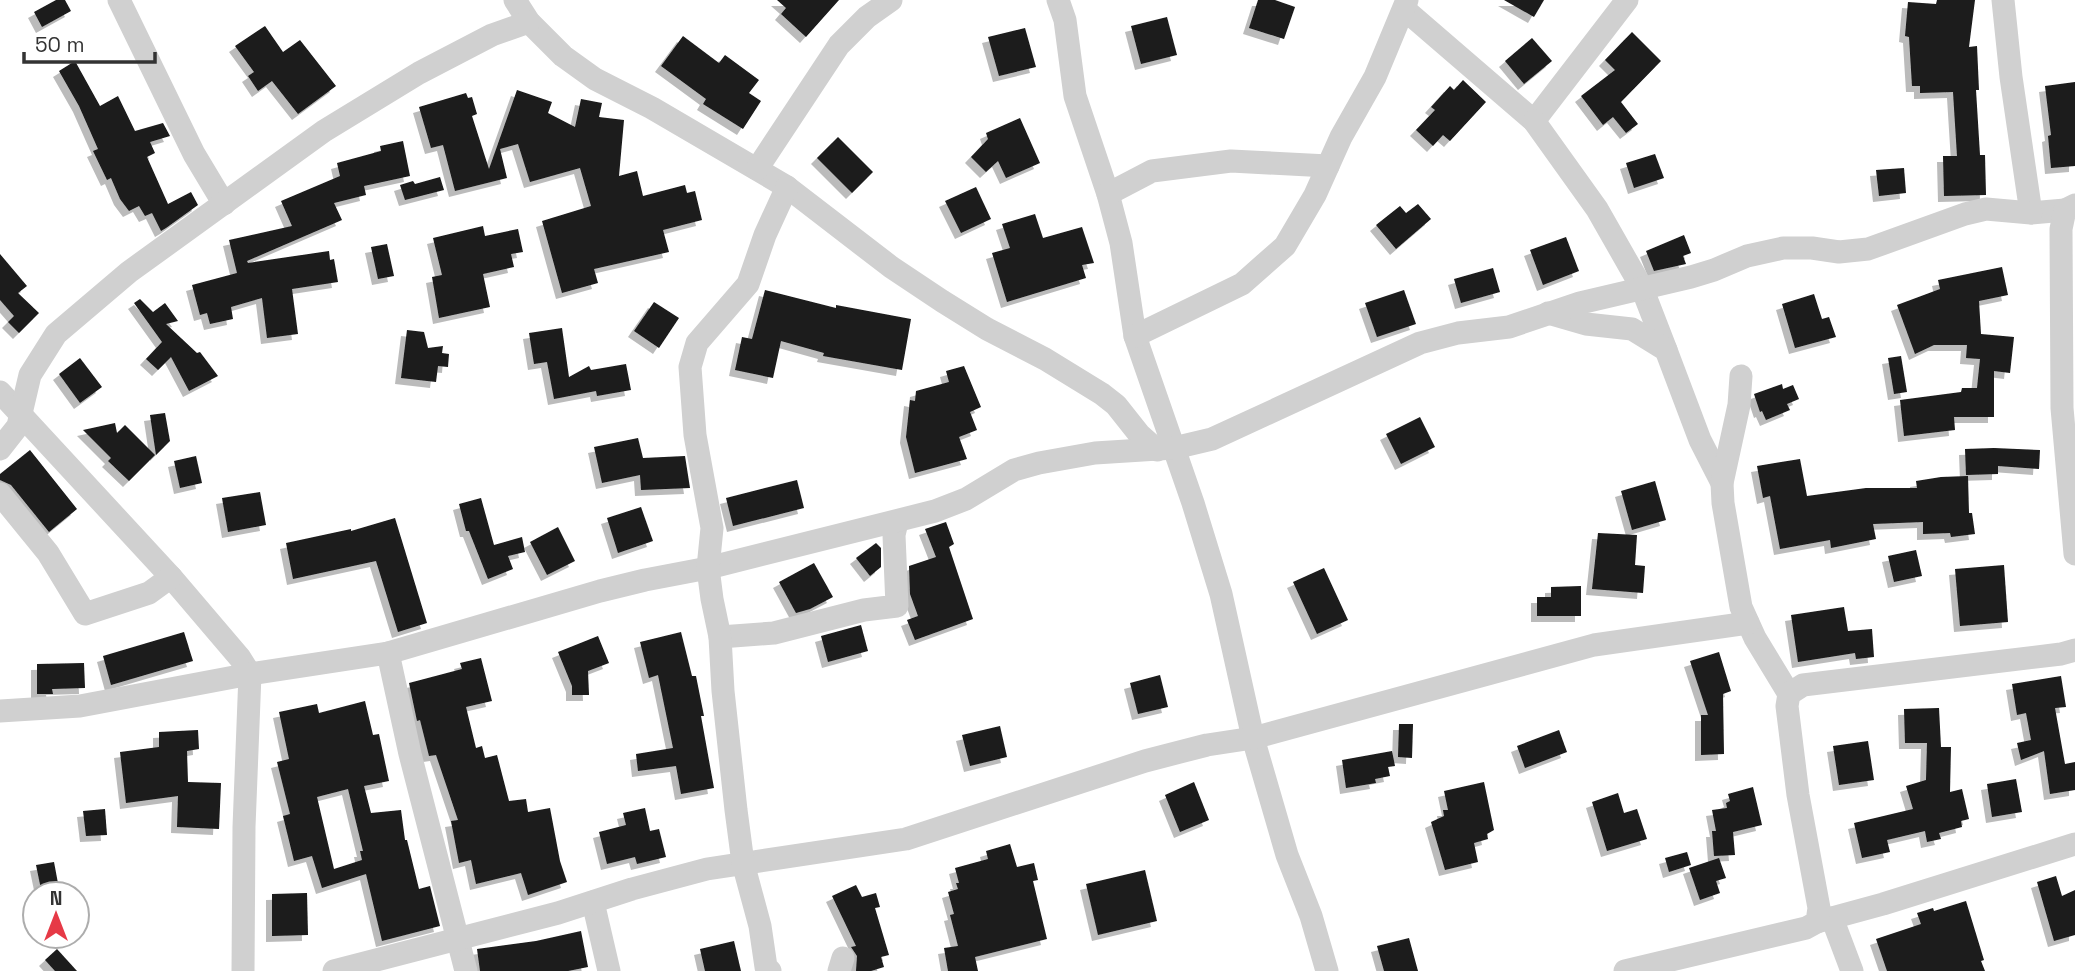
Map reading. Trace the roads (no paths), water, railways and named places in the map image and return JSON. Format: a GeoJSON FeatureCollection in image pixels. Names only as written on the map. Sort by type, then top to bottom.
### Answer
{"type":"FeatureCollection","features":[{"type":"Feature","properties":{"kind":"street"},"geometry":{"type":"LineString","coordinates":[[119,0],[188,142],[224,204]]}},
{"type":"Feature","properties":{"kind":"street"},"geometry":{"type":"LineString","coordinates":[[515,0],[529,22],[563,56],[595,79],[652,107],[787,187],[891,267],[942,301],[1102,394],[1116,405],[1139,434],[1166,449]]}},
{"type":"Feature","properties":{"kind":"street"},"geometry":{"type":"LineString","coordinates":[[757,169],[839,45],[891,0]]}},
{"type":"Feature","properties":{"kind":"street"},"geometry":{"type":"LineString","coordinates":[[1058,0],[1065,20],[1075,96],[1108,194],[1121,243],[1135,336],[1166,449],[1221,594],[1253,738],[1287,855],[1311,916],[1327,971]]}},
{"type":"Feature","properties":{"kind":"street"},"geometry":{"type":"LineString","coordinates":[[1534,121],[1627,0]]}},
{"type":"Feature","properties":{"kind":"street"},"geometry":{"type":"LineString","coordinates":[[2003,0],[2011,77],[2031,213]]}},
{"type":"Feature","properties":{"kind":"street"},"geometry":{"type":"LineString","coordinates":[[1135,336],[1242,284],[1285,246],[1300,223],[1341,137],[1374,77],[1406,4],[1534,121],[1597,209],[1642,288],[1700,440],[1722,483],[1741,607],[1755,638],[1789,694],[1787,706],[1798,795],[1819,908],[1852,971]]}},
{"type":"Feature","properties":{"kind":"street"},"geometry":{"type":"LineString","coordinates":[[0,449],[18,426],[30,375],[56,334],[129,272],[324,131],[419,73],[492,34],[529,22]]}},
{"type":"Feature","properties":{"kind":"street"},"geometry":{"type":"LineString","coordinates":[[1108,194],[1152,171],[1231,161],[1328,166]]}},
{"type":"Feature","properties":{"kind":"street"},"geometry":{"type":"LineString","coordinates":[[770,971],[766,967],[760,926],[743,863],[729,752],[720,637],[708,568],[712,528],[693,414],[690,367],[697,343],[748,284],[765,235],[787,187]]}},
{"type":"Feature","properties":{"kind":"street"},"geometry":{"type":"LineString","coordinates":[[0,711],[80,706],[250,674],[388,653],[600,591],[708,568],[935,512],[966,499],[1014,470],[1095,453],[1166,449],[1212,439],[1420,343],[1458,333],[1509,327],[1548,313],[1691,277],[1747,256],[1783,248],[1839,252],[1868,250],[1965,214],[1986,209],[2031,213],[2070,208]]}},
{"type":"Feature","properties":{"kind":"street"},"geometry":{"type":"LineString","coordinates":[[2070,208],[2061,229],[2062,408],[2075,554]]}},
{"type":"Feature","properties":{"kind":"street"},"geometry":{"type":"LineString","coordinates":[[1548,313],[1586,324],[1632,329],[1666,350]]}},
{"type":"Feature","properties":{"kind":"street"},"geometry":{"type":"LineString","coordinates":[[1722,483],[1739,405],[1741,376]]}},
{"type":"Feature","properties":{"kind":"street"},"geometry":{"type":"LineString","coordinates":[[0,392],[172,577],[240,658],[250,674],[244,827],[243,971]]}},
{"type":"Feature","properties":{"kind":"street"},"geometry":{"type":"LineString","coordinates":[[0,494],[48,553],[85,614],[149,593],[172,577]]}},
{"type":"Feature","properties":{"kind":"street"},"geometry":{"type":"LineString","coordinates":[[720,637],[774,633],[864,610],[897,606],[894,535],[897,522]]}},
{"type":"Feature","properties":{"kind":"street"},"geometry":{"type":"LineString","coordinates":[[334,971],[558,913],[707,869],[906,839],[1145,761],[1253,738],[1594,645],[1748,623]]}},
{"type":"Feature","properties":{"kind":"street"},"geometry":{"type":"LineString","coordinates":[[1789,694],[1803,685],[2061,654],[2075,650]]}},
{"type":"Feature","properties":{"kind":"street"},"geometry":{"type":"LineString","coordinates":[[388,653],[410,754],[466,971]]}},
{"type":"Feature","properties":{"kind":"street"},"geometry":{"type":"LineString","coordinates":[[1625,971],[1805,928],[2075,844]]}},
{"type":"Feature","properties":{"kind":"street"},"geometry":{"type":"LineString","coordinates":[[593,902],[609,971]]}}]}
